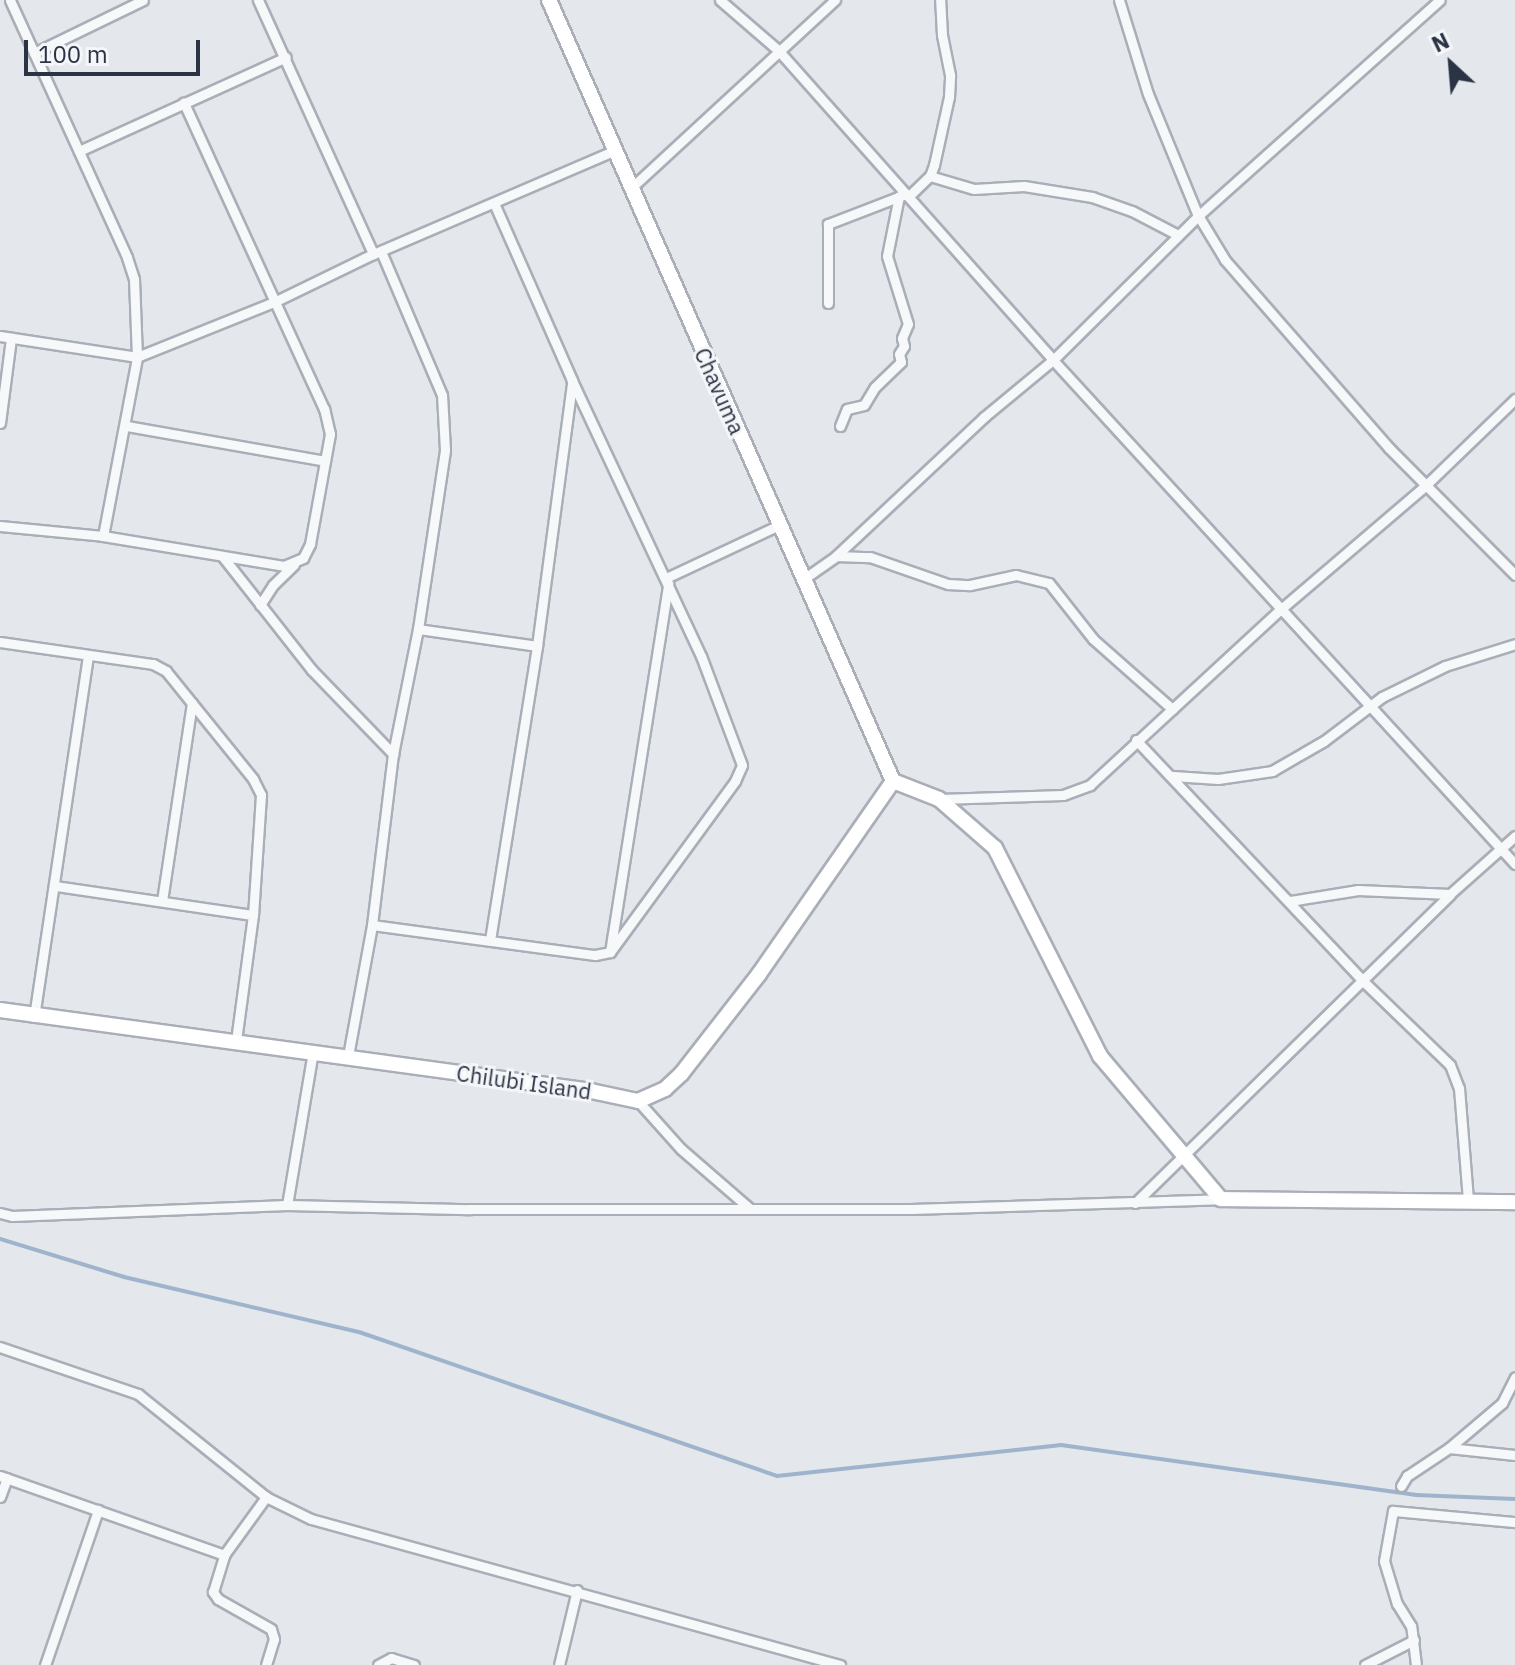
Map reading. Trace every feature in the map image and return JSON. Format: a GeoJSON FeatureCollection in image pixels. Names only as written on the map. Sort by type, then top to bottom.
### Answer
{"type":"FeatureCollection","features":[{"type":"Feature","properties":{"kind":"street"},"geometry":{"type":"LineString","coordinates":[[10,0],[134,279],[137,357],[127,426],[103,536]]}},
{"type":"Feature","properties":{"kind":"street"},"geometry":{"type":"LineString","coordinates":[[34,53],[143,0]]}},
{"type":"Feature","properties":{"kind":"street"},"geometry":{"type":"LineString","coordinates":[[258,0],[432,363],[442,395],[446,424],[445,450],[418,629],[393,754],[372,925],[348,1056]]}},
{"type":"Feature","properties":{"kind":"street","name":"Chavuma"},"geometry":{"type":"LineString","coordinates":[[549,0],[893,781]]}},
{"type":"Feature","properties":{"kind":"street"},"geometry":{"type":"LineString","coordinates":[[720,0],[778,50],[1053,360],[1515,864]]}},
{"type":"Feature","properties":{"kind":"street"},"geometry":{"type":"LineString","coordinates":[[630,189],[835,0]]}},
{"type":"Feature","properties":{"kind":"street"},"geometry":{"type":"LineString","coordinates":[[828,303],[828,224],[905,195],[930,176],[939,151],[951,85],[940,0]]}},
{"type":"Feature","properties":{"kind":"street"},"geometry":{"type":"LineString","coordinates":[[1119,0],[1148,94],[1198,216],[1225,260],[1389,448],[1515,575]]}},
{"type":"Feature","properties":{"kind":"street"},"geometry":{"type":"LineString","coordinates":[[805,578],[836,556],[984,417],[1053,360],[1198,216],[1440,0]]}},
{"type":"Feature","properties":{"kind":"street"},"geometry":{"type":"LineString","coordinates":[[79,151],[286,57]]}},
{"type":"Feature","properties":{"kind":"street"},"geometry":{"type":"LineString","coordinates":[[184,103],[324,409],[330,434],[310,544],[273,585],[260,605]]}},
{"type":"Feature","properties":{"kind":"street"},"geometry":{"type":"LineString","coordinates":[[0,336],[137,357],[276,301],[377,252],[613,151]]}},
{"type":"Feature","properties":{"kind":"street"},"geometry":{"type":"LineString","coordinates":[[930,176],[974,189],[1024,186],[1092,197],[1132,211],[1178,235]]}},
{"type":"Feature","properties":{"kind":"street"},"geometry":{"type":"LineString","coordinates":[[840,426],[847,409],[864,405],[875,387],[901,362],[899,354],[904,346],[902,338],[908,324],[887,256],[905,195]]}},
{"type":"Feature","properties":{"kind":"street"},"geometry":{"type":"LineString","coordinates":[[372,925],[595,955],[610,952],[735,781],[742,765],[701,656],[572,380],[494,203]]}},
{"type":"Feature","properties":{"kind":"street"},"geometry":{"type":"LineString","coordinates":[[0,423],[11,338]]}},
{"type":"Feature","properties":{"kind":"street"},"geometry":{"type":"LineString","coordinates":[[490,940],[537,646],[572,380]]}},
{"type":"Feature","properties":{"kind":"street"},"geometry":{"type":"LineString","coordinates":[[939,799],[1063,795],[1090,785],[1281,609],[1426,485],[1515,399]]}},
{"type":"Feature","properties":{"kind":"street"},"geometry":{"type":"LineString","coordinates":[[127,426],[325,461]]}},
{"type":"Feature","properties":{"kind":"street"},"geometry":{"type":"LineString","coordinates":[[667,581],[779,525]]}},
{"type":"Feature","properties":{"kind":"street"},"geometry":{"type":"LineString","coordinates":[[0,526],[103,536],[284,566],[295,564]]}},
{"type":"Feature","properties":{"kind":"street"},"geometry":{"type":"LineString","coordinates":[[836,556],[870,557],[948,584],[970,585],[1016,575],[1049,583],[1093,639],[1172,709]]}},
{"type":"Feature","properties":{"kind":"street"},"geometry":{"type":"LineString","coordinates":[[223,557],[312,670],[393,754]]}},
{"type":"Feature","properties":{"kind":"street"},"geometry":{"type":"LineString","coordinates":[[610,952],[667,581]]}},
{"type":"Feature","properties":{"kind":"street"},"geometry":{"type":"LineString","coordinates":[[418,629],[537,646]]}},
{"type":"Feature","properties":{"kind":"street"},"geometry":{"type":"LineString","coordinates":[[0,642],[153,664],[166,671],[253,779],[261,795],[253,915],[236,1041]]}},
{"type":"Feature","properties":{"kind":"street"},"geometry":{"type":"LineString","coordinates":[[1173,776],[1218,779],[1272,771],[1324,741],[1368,707],[1445,666],[1515,644]]}},
{"type":"Feature","properties":{"kind":"street"},"geometry":{"type":"LineString","coordinates":[[34,1017],[56,886],[88,655]]}},
{"type":"Feature","properties":{"kind":"street"},"geometry":{"type":"LineString","coordinates":[[162,901],[192,703]]}},
{"type":"Feature","properties":{"kind":"street"},"geometry":{"type":"LineString","coordinates":[[1136,740],[1363,981],[1450,1065],[1456,1076],[1468,1201]]}},
{"type":"Feature","properties":{"kind":"street"},"geometry":{"type":"LineString","coordinates":[[749,1208],[681,1149],[638,1101],[665,1089],[682,1073],[759,974],[893,781],[939,799],[995,848],[1100,1056],[1221,1199]]}},
{"type":"Feature","properties":{"kind":"street"},"geometry":{"type":"LineString","coordinates":[[1135,1203],[1450,894],[1515,836]]}},
{"type":"Feature","properties":{"kind":"street"},"geometry":{"type":"LineString","coordinates":[[56,886],[253,915]]}},
{"type":"Feature","properties":{"kind":"street"},"geometry":{"type":"LineString","coordinates":[[1290,901],[1358,890],[1450,894]]}},
{"type":"Feature","properties":{"kind":"street","name":"Chilubi Island"},"geometry":{"type":"LineString","coordinates":[[0,1010],[34,1017],[348,1056],[638,1101]]}},
{"type":"Feature","properties":{"kind":"street"},"geometry":{"type":"LineString","coordinates":[[287,1205],[313,1052]]}},
{"type":"Feature","properties":{"kind":"street"},"geometry":{"type":"LineString","coordinates":[[0,1213],[12,1216],[287,1205],[470,1209],[911,1209],[1221,1199],[1515,1202]]}},
{"type":"Feature","properties":{"kind":"street"},"geometry":{"type":"LineString","coordinates":[[0,1347],[138,1394],[266,1497],[311,1519],[840,1665]]}},
{"type":"Feature","properties":{"kind":"street"},"geometry":{"type":"LineString","coordinates":[[1401,1486],[1407,1476],[1449,1448],[1502,1403],[1515,1377]]}},
{"type":"Feature","properties":{"kind":"street"},"geometry":{"type":"LineString","coordinates":[[1449,1448],[1515,1455]]}},
{"type":"Feature","properties":{"kind":"street"},"geometry":{"type":"LineString","coordinates":[[0,1497],[3,1477],[224,1555]]}},
{"type":"Feature","properties":{"kind":"street"},"geometry":{"type":"LineString","coordinates":[[266,1497],[224,1555],[213,1592],[218,1599],[271,1629],[274,1639],[266,1665]]}},
{"type":"Feature","properties":{"kind":"street"},"geometry":{"type":"LineString","coordinates":[[45,1665],[98,1510]]}},
{"type":"Feature","properties":{"kind":"street"},"geometry":{"type":"LineString","coordinates":[[1416,1665],[1414,1640],[1387,1580],[1384,1561],[1393,1511],[1515,1522]]}},
{"type":"Feature","properties":{"kind":"street"},"geometry":{"type":"LineString","coordinates":[[559,1665],[577,1590]]}},
{"type":"Feature","properties":{"kind":"street"},"geometry":{"type":"LineString","coordinates":[[1365,1665],[1414,1640]]}},
{"type":"Feature","properties":{"kind":"street"},"geometry":{"type":"LineString","coordinates":[[378,1665],[391,1658],[414,1665]]}},
{"type":"Feature","properties":{"kind":"waterway"},"geometry":{"type":"LineString","coordinates":[[0,1239],[124,1277],[359,1332],[777,1476],[1061,1445],[1416,1495],[1515,1499]]}}]}
